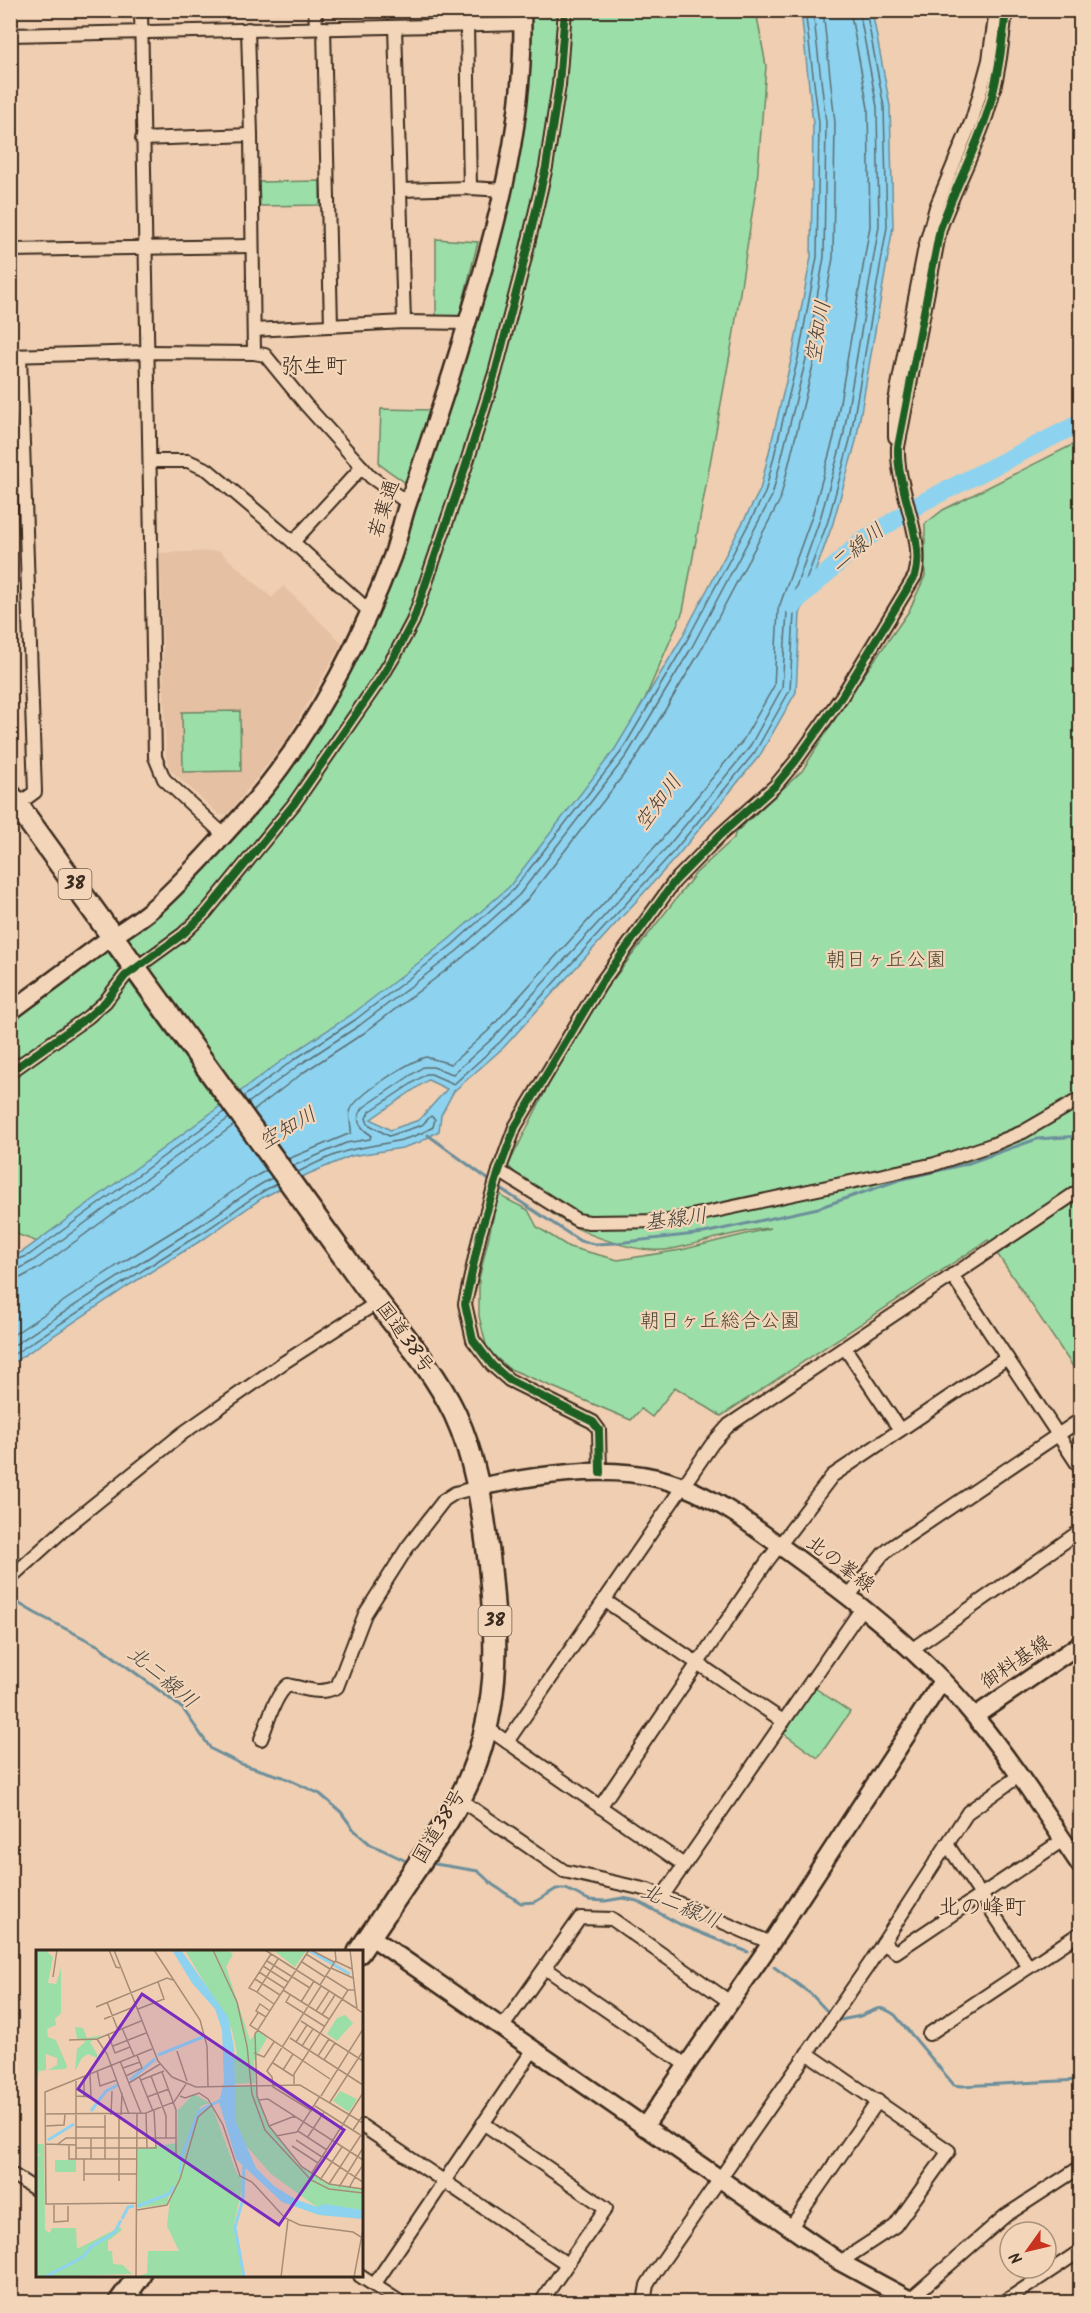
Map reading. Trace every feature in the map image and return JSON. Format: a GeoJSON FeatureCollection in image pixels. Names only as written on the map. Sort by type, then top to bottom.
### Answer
{"type":"FeatureCollection","features":[{"type":"Feature","properties":{"kind":"highway","name":"国道38号"},"geometry":{"type":"LineString","coordinates":[[13,803],[426,1366],[454,1412],[465,1437],[478,1487],[487,1543],[496,1636],[493,1697],[487,1728],[470,1777],[444,1826],[364,1944]]}},
{"type":"Feature","properties":{"kind":"street"},"geometry":{"type":"LineString","coordinates":[[141,10],[155,757],[164,779],[224,836]]}},
{"type":"Feature","properties":{"kind":"street"},"geometry":{"type":"LineString","coordinates":[[315,10],[320,27],[331,326]]}},
{"type":"Feature","properties":{"kind":"street"},"geometry":{"type":"LineString","coordinates":[[10,1072],[88,1017],[105,1002],[125,976],[138,971],[206,912],[294,804],[381,678],[413,621],[495,373],[522,270],[546,167],[559,85],[565,10]]}},
{"type":"Feature","properties":{"kind":"street"},"geometry":{"type":"LineString","coordinates":[[898,447],[894,425],[895,401],[925,247],[936,207],[972,120],[989,60],[996,10]]}},
{"type":"Feature","properties":{"kind":"street"},"geometry":{"type":"LineString","coordinates":[[600,1473],[599,1430],[593,1422],[509,1380],[492,1365],[472,1340],[465,1304],[480,1234],[499,1170],[515,1127],[601,983],[674,882],[782,778],[842,696],[915,576],[918,555],[897,464],[898,447],[940,229],[986,116],[999,63],[1006,10]]}},
{"type":"Feature","properties":{"kind":"street"},"geometry":{"type":"LineString","coordinates":[[10,35],[467,25],[522,17]]}},
{"type":"Feature","properties":{"kind":"street","name":"若葉通"},"geometry":{"type":"LineString","coordinates":[[10,1012],[148,912],[170,892],[224,836],[269,783],[335,679],[369,612],[393,554],[467,323],[504,190],[514,136],[520,77],[522,17]]}},
{"type":"Feature","properties":{"kind":"street"},"geometry":{"type":"LineString","coordinates":[[467,25],[470,188]]}},
{"type":"Feature","properties":{"kind":"street"},"geometry":{"type":"LineString","coordinates":[[395,27],[404,322]]}},
{"type":"Feature","properties":{"kind":"street"},"geometry":{"type":"LineString","coordinates":[[248,29],[254,352]]}},
{"type":"Feature","properties":{"kind":"street"},"geometry":{"type":"LineString","coordinates":[[142,138],[251,135]]}},
{"type":"Feature","properties":{"kind":"street"},"geometry":{"type":"LineString","coordinates":[[400,190],[470,188],[504,190]]}},
{"type":"Feature","properties":{"kind":"street"},"geometry":{"type":"LineString","coordinates":[[10,250],[251,246]]}},
{"type":"Feature","properties":{"kind":"street"},"geometry":{"type":"LineString","coordinates":[[254,330],[404,322],[467,323]]}},
{"type":"Feature","properties":{"kind":"street"},"geometry":{"type":"LineString","coordinates":[[13,803],[35,792],[15,356],[146,352],[254,352],[265,355],[362,467],[408,503]]}},
{"type":"Feature","properties":{"kind":"street"},"geometry":{"type":"LineString","coordinates":[[150,460],[188,461],[208,470],[293,542],[369,612]]}},
{"type":"Feature","properties":{"kind":"street"},"geometry":{"type":"LineString","coordinates":[[293,542],[362,467]]}},
{"type":"Feature","properties":{"kind":"street"},"geometry":{"type":"LineString","coordinates":[[499,1170],[577,1220],[668,1221],[935,1164],[1023,1132],[1080,1099]]}},
{"type":"Feature","properties":{"kind":"street"},"geometry":{"type":"LineString","coordinates":[[507,1742],[711,1444],[729,1425],[1080,1190]]}},
{"type":"Feature","properties":{"kind":"street"},"geometry":{"type":"LineString","coordinates":[[952,1275],[1080,1468]]}},
{"type":"Feature","properties":{"kind":"street"},"geometry":{"type":"LineString","coordinates":[[10,1578],[70,1524],[183,1433],[283,1363],[372,1295]]}},
{"type":"Feature","properties":{"kind":"street"},"geometry":{"type":"LineString","coordinates":[[845,1348],[900,1430]]}},
{"type":"Feature","properties":{"kind":"street"},"geometry":{"type":"LineString","coordinates":[[600,1807],[766,1563],[832,1476],[1007,1358]]}},
{"type":"Feature","properties":{"kind":"street"},"geometry":{"type":"LineString","coordinates":[[848,1597],[883,1554],[893,1546],[1080,1420]]}},
{"type":"Feature","properties":{"kind":"street","name":"北の峯線"},"geometry":{"type":"LineString","coordinates":[[478,1487],[556,1474],[642,1474],[683,1486],[723,1506],[848,1597],[911,1650],[975,1716],[1074,1851]]}},
{"type":"Feature","properties":{"kind":"street"},"geometry":{"type":"LineString","coordinates":[[261,1739],[276,1702],[288,1685],[317,1692],[337,1687],[365,1614],[407,1548],[444,1500],[455,1492],[478,1487]]}},
{"type":"Feature","properties":{"kind":"street"},"geometry":{"type":"LineString","coordinates":[[911,1650],[1080,1532]]}},
{"type":"Feature","properties":{"kind":"street"},"geometry":{"type":"LineString","coordinates":[[604,1600],[783,1721]]}},
{"type":"Feature","properties":{"kind":"street"},"geometry":{"type":"LineString","coordinates":[[662,1898],[862,1608]]}},
{"type":"Feature","properties":{"kind":"street","name":"御料基線"},"geometry":{"type":"LineString","coordinates":[[975,1716],[1078,1650]]}},
{"type":"Feature","properties":{"kind":"street"},"geometry":{"type":"LineString","coordinates":[[644,2127],[771,1943],[942,1681]]}},
{"type":"Feature","properties":{"kind":"street"},"geometry":{"type":"LineString","coordinates":[[487,1728],[684,1865]]}},
{"type":"Feature","properties":{"kind":"street"},"geometry":{"type":"LineString","coordinates":[[644,2302],[647,2285],[655,2272],[883,1943],[968,1812],[1020,1775]]}},
{"type":"Feature","properties":{"kind":"street"},"geometry":{"type":"LineString","coordinates":[[459,1799],[564,1871],[648,1890],[662,1898],[771,1943]]}},
{"type":"Feature","properties":{"kind":"street"},"geometry":{"type":"LineString","coordinates":[[947,1844],[1029,1967]]}},
{"type":"Feature","properties":{"kind":"street"},"geometry":{"type":"LineString","coordinates":[[883,1943],[896,1952],[981,1895],[1074,1851]]}},
{"type":"Feature","properties":{"kind":"street"},"geometry":{"type":"LineString","coordinates":[[502,2028],[580,1918],[612,1919],[730,2002]]}},
{"type":"Feature","properties":{"kind":"street"},"geometry":{"type":"LineString","coordinates":[[929,2034],[1080,1933]]}},
{"type":"Feature","properties":{"kind":"street"},"geometry":{"type":"LineString","coordinates":[[364,1944],[502,2028],[840,2262],[911,2301],[1005,2216],[1079,2168],[1080,2170]]}},
{"type":"Feature","properties":{"kind":"street"},"geometry":{"type":"LineString","coordinates":[[545,1968],[686,2066]]}},
{"type":"Feature","properties":{"kind":"street"},"geometry":{"type":"LineString","coordinates":[[374,2286],[533,2050]]}},
{"type":"Feature","properties":{"kind":"street"},"geometry":{"type":"LineString","coordinates":[[807,2053],[949,2151],[894,2226],[840,2262]]}},
{"type":"Feature","properties":{"kind":"street"},"geometry":{"type":"LineString","coordinates":[[790,2227],[878,2102]]}},
{"type":"Feature","properties":{"kind":"street"},"geometry":{"type":"LineString","coordinates":[[483,2123],[606,2208],[542,2302]]}},
{"type":"Feature","properties":{"kind":"street"},"geometry":{"type":"LineString","coordinates":[[363,2127],[567,2264]]}},
{"type":"Feature","properties":{"kind":"street"},"geometry":{"type":"LineString","coordinates":[[10,2173],[36,2191]]}},
{"type":"Feature","properties":{"kind":"street"},"geometry":{"type":"LineString","coordinates":[[1004,2302],[1080,2251]]}},
{"type":"Feature","properties":{"kind":"street"},"geometry":{"type":"LineString","coordinates":[[361,2277],[400,2302]]}},
{"type":"Feature","properties":{"kind":"shaded area"},"geometry":{"type":"Polygon","coordinates":[[[219,551],[272,598],[283,586],[342,643],[286,741],[228,814],[220,815],[170,770],[166,754],[160,553],[219,551]]]}},
{"type":"Feature","properties":{"kind":"green space"},"geometry":{"type":"Polygon","coordinates":[[[522,11],[756,11],[766,66],[757,182],[733,338],[683,611],[621,754],[484,923],[242,1104],[120,932],[269,783],[369,611],[504,190],[522,11]]]}},
{"type":"Feature","properties":{"kind":"green space"},"geometry":{"type":"Polygon","coordinates":[[[320,181],[320,205],[260,206],[259,182],[320,181]]]}},
{"type":"Feature","properties":{"kind":"green space"},"geometry":{"type":"Polygon","coordinates":[[[436,239],[478,242],[459,317],[436,317],[436,239]]]}},
{"type":"Feature","properties":{"kind":"green space"},"geometry":{"type":"Polygon","coordinates":[[[381,409],[430,410],[406,483],[379,464],[381,409]]]}},
{"type":"Feature","properties":{"kind":"green space","name":"朝日ヶ丘公園"},"geometry":{"type":"Polygon","coordinates":[[[1080,441],[1080,1377],[988,1240],[721,1416],[675,1387],[652,1417],[641,1409],[631,1420],[508,1368],[487,1349],[479,1316],[479,1279],[499,1192],[504,1198],[528,1210],[537,1227],[569,1247],[618,1260],[681,1250],[771,1228],[672,1249],[641,1249],[623,1245],[587,1233],[556,1216],[544,1207],[508,1166],[559,1064],[605,990],[696,873],[802,771],[854,689],[909,611],[925,576],[925,524],[943,510],[1080,441]]]}},
{"type":"Feature","properties":{"kind":"green space"},"geometry":{"type":"Polygon","coordinates":[[[240,711],[241,771],[183,772],[182,712],[240,711]]]}},
{"type":"Feature","properties":{"kind":"green space"},"geometry":{"type":"Polygon","coordinates":[[[102,944],[227,1116],[43,1244],[11,1232],[11,1012],[102,944]]]}},
{"type":"Feature","properties":{"kind":"green space"},"geometry":{"type":"Polygon","coordinates":[[[815,1688],[850,1712],[818,1758],[783,1733],[815,1688]]]}},
{"type":"Feature","properties":{"kind":"water","name":"空知川"},"geometry":{"type":"Polygon","coordinates":[[[799,11],[872,11],[890,106],[893,227],[856,441],[833,523],[800,614],[796,692],[760,755],[678,855],[504,1047],[454,1091],[441,1115],[439,1131],[420,1142],[402,1148],[351,1156],[308,1174],[262,1198],[205,1238],[11,1364],[11,1258],[291,1054],[351,1015],[448,940],[509,887],[615,749],[680,641],[760,490],[793,352],[811,257],[813,124],[802,20],[799,11]],[[428,1080],[371,1119],[390,1130],[419,1120],[447,1089],[428,1080]]]}},
{"type":"Feature","properties":{"kind":"waterway","name":"二線川"},"geometry":{"type":"LineString","coordinates":[[792,605],[862,541],[923,502],[1080,423]]}},
{"type":"Feature","properties":{"kind":"waterway","name":"基線川"},"geometry":{"type":"LineString","coordinates":[[428,1135],[493,1183]]}},
{"type":"Feature","properties":{"kind":"waterway","name":"基線川"},"geometry":{"type":"LineString","coordinates":[[498,1187],[580,1241],[595,1244],[617,1243],[704,1233],[818,1208],[899,1180],[966,1164],[1037,1139],[1080,1136]]}},
{"type":"Feature","properties":{"kind":"waterway","name":"北二線川"},"geometry":{"type":"LineString","coordinates":[[13,1600],[99,1646],[164,1694],[183,1709],[211,1749],[241,1764],[283,1777],[320,1794],[341,1812],[354,1830],[370,1844],[404,1860]]}},
{"type":"Feature","properties":{"kind":"waterway","name":"北二線川"},"geometry":{"type":"LineString","coordinates":[[435,1864],[478,1871],[493,1885],[521,1903],[535,1902],[556,1889],[566,1889],[589,1900],[605,1901],[623,1898],[637,1901],[683,1926],[748,1952]]}},
{"type":"Feature","properties":{"kind":"waterway","name":"北二線川"},"geometry":{"type":"LineString","coordinates":[[774,1967],[811,1994],[827,2011]]}},
{"type":"Feature","properties":{"kind":"waterway","name":"北二線川"},"geometry":{"type":"LineString","coordinates":[[841,2020],[881,2008],[889,2011],[895,2015],[954,2085],[1080,2080]]}},
{"type":"Feature","properties":{"kind":"cycle path"},"geometry":{"type":"LineString","coordinates":[[10,1072],[88,1017],[105,1002],[125,976],[183,934],[206,912],[294,804],[381,678],[413,621],[495,373],[522,270],[546,167],[559,85],[565,10]]}},
{"type":"Feature","properties":{"kind":"cycle path"},"geometry":{"type":"LineString","coordinates":[[600,1473],[599,1430],[593,1422],[509,1380],[492,1365],[473,1340],[465,1304],[480,1234],[515,1127],[601,983],[674,882],[720,835],[775,786],[795,762],[842,696],[915,576],[917,547],[901,480],[898,447],[940,229],[991,101],[997,76],[1006,10]]}},
{"type":"Feature","properties":{"kind":"district","name":"弥生町"},"geometry":{"type":"Point","coordinates":[314,367]}},
{"type":"Feature","properties":{"kind":"district","name":"北の峰町"},"geometry":{"type":"Point","coordinates":[982,1908]}},
{"type":"Feature","properties":{"kind":"park label","name":"朝日ヶ丘総合公園"},"geometry":{"type":"Point","coordinates":[720,1322]}}]}
